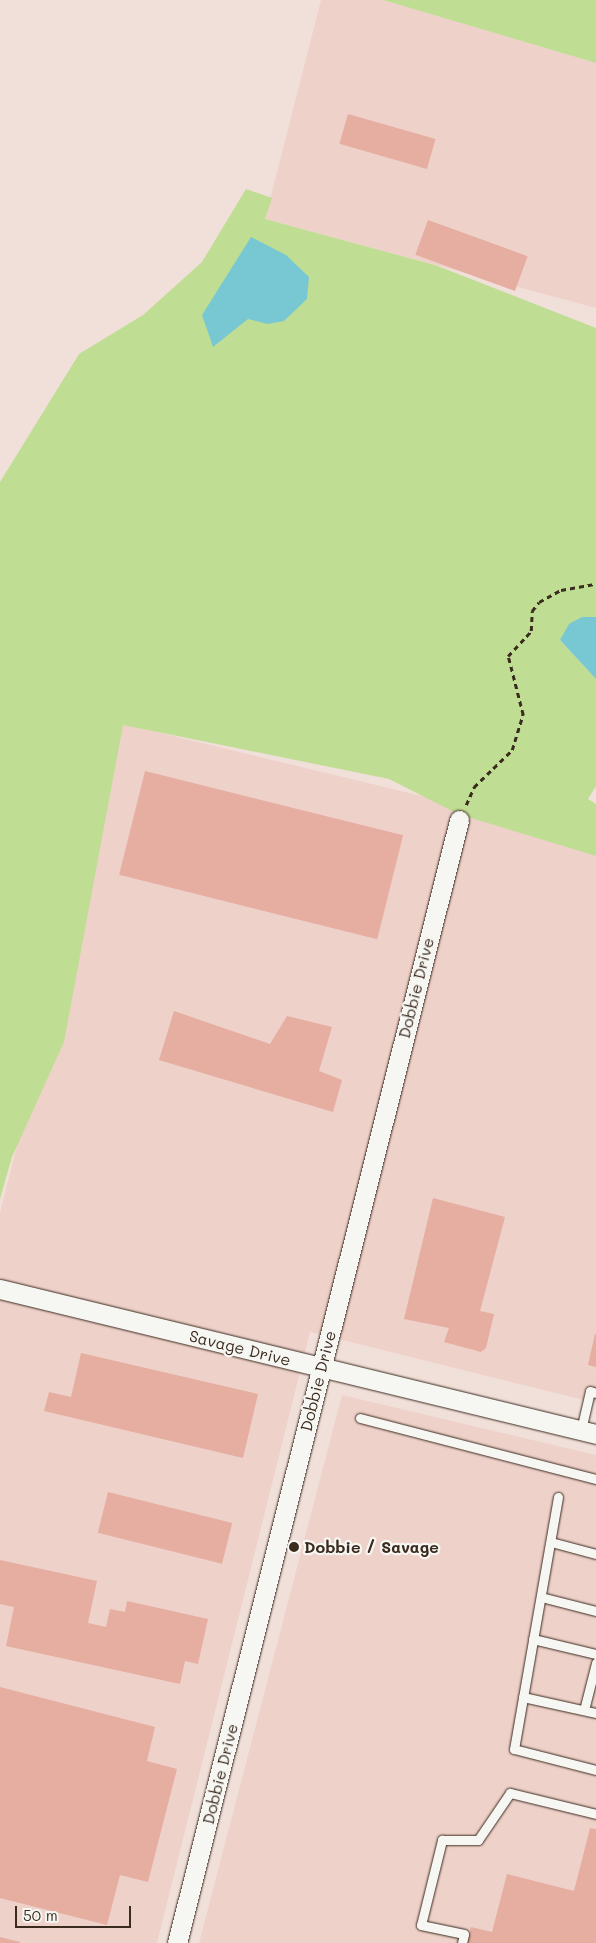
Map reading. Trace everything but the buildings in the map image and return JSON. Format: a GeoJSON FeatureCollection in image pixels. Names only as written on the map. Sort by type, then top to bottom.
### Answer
{"type":"FeatureCollection","features":[{"type":"Feature","properties":{"kind":"street","name":"Dobbie Drive"},"geometry":{"type":"LineString","coordinates":[[177,1943],[459,820]]}},
{"type":"Feature","properties":{"kind":"street","name":"Savage Drive"},"geometry":{"type":"LineString","coordinates":[[0,1289],[589,1432]]}},
{"type":"Feature","properties":{"kind":"lane"},"geometry":{"type":"LineString","coordinates":[[589,1432],[590,1392],[596,1393]]}},
{"type":"Feature","properties":{"kind":"lane"},"geometry":{"type":"LineString","coordinates":[[360,1418],[596,1479]]}},
{"type":"Feature","properties":{"kind":"lane"},"geometry":{"type":"LineString","coordinates":[[558,1497],[514,1749],[596,1770]]}},
{"type":"Feature","properties":{"kind":"lane"},"geometry":{"type":"LineString","coordinates":[[551,1542],[596,1554]]}},
{"type":"Feature","properties":{"kind":"lane"},"geometry":{"type":"LineString","coordinates":[[541,1597],[596,1611]]}},
{"type":"Feature","properties":{"kind":"lane"},"geometry":{"type":"LineString","coordinates":[[533,1639],[596,1654]]}},
{"type":"Feature","properties":{"kind":"lane"},"geometry":{"type":"LineString","coordinates":[[584,1710],[596,1663]]}},
{"type":"Feature","properties":{"kind":"lane"},"geometry":{"type":"LineString","coordinates":[[523,1697],[596,1713]]}},
{"type":"Feature","properties":{"kind":"lane"},"geometry":{"type":"LineString","coordinates":[[462,1943],[464,1934],[421,1925],[442,1840],[478,1840],[510,1793],[596,1814]]}},
{"type":"Feature","properties":{"kind":"path"},"geometry":{"type":"LineString","coordinates":[[459,820],[474,787],[512,750],[523,715],[508,656],[531,631],[532,611],[539,602],[561,590],[596,584]]}},
{"type":"Feature","properties":{"kind":"shaded area"},"geometry":{"type":"Polygon","coordinates":[[[321,0],[383,0],[596,63],[596,308],[265,219],[321,0]]]}},
{"type":"Feature","properties":{"kind":"shaded area"},"geometry":{"type":"Polygon","coordinates":[[[123,724],[596,838],[596,1403],[310,1332],[157,1943],[0,1943],[0,1213],[123,724]]]}},
{"type":"Feature","properties":{"kind":"shaded area"},"geometry":{"type":"Polygon","coordinates":[[[342,1395],[596,1455],[596,1943],[199,1943],[342,1395]]]}},
{"type":"Feature","properties":{"kind":"green space"},"geometry":{"type":"Polygon","coordinates":[[[383,0],[596,0],[596,63],[383,0]]]}},
{"type":"Feature","properties":{"kind":"green space"},"geometry":{"type":"Polygon","coordinates":[[[246,189],[272,198],[265,219],[435,265],[596,328],[596,617],[582,617],[560,640],[596,679],[596,786],[588,799],[596,804],[596,856],[458,814],[389,779],[123,725],[64,1042],[12,1157],[0,1199],[0,482],[79,354],[143,315],[202,262],[246,189]]]}},
{"type":"Feature","properties":{"kind":"water"},"geometry":{"type":"Polygon","coordinates":[[[251,237],[286,255],[309,277],[307,299],[284,321],[268,324],[248,319],[213,347],[202,315],[251,237]]]}},
{"type":"Feature","properties":{"kind":"water"},"geometry":{"type":"Polygon","coordinates":[[[582,617],[596,617],[596,679],[560,640],[569,624],[582,617]]]}},
{"type":"Feature","properties":{"kind":"place","name":"Dobbie / Savage"},"geometry":{"type":"Point","coordinates":[294,1547]}}]}
